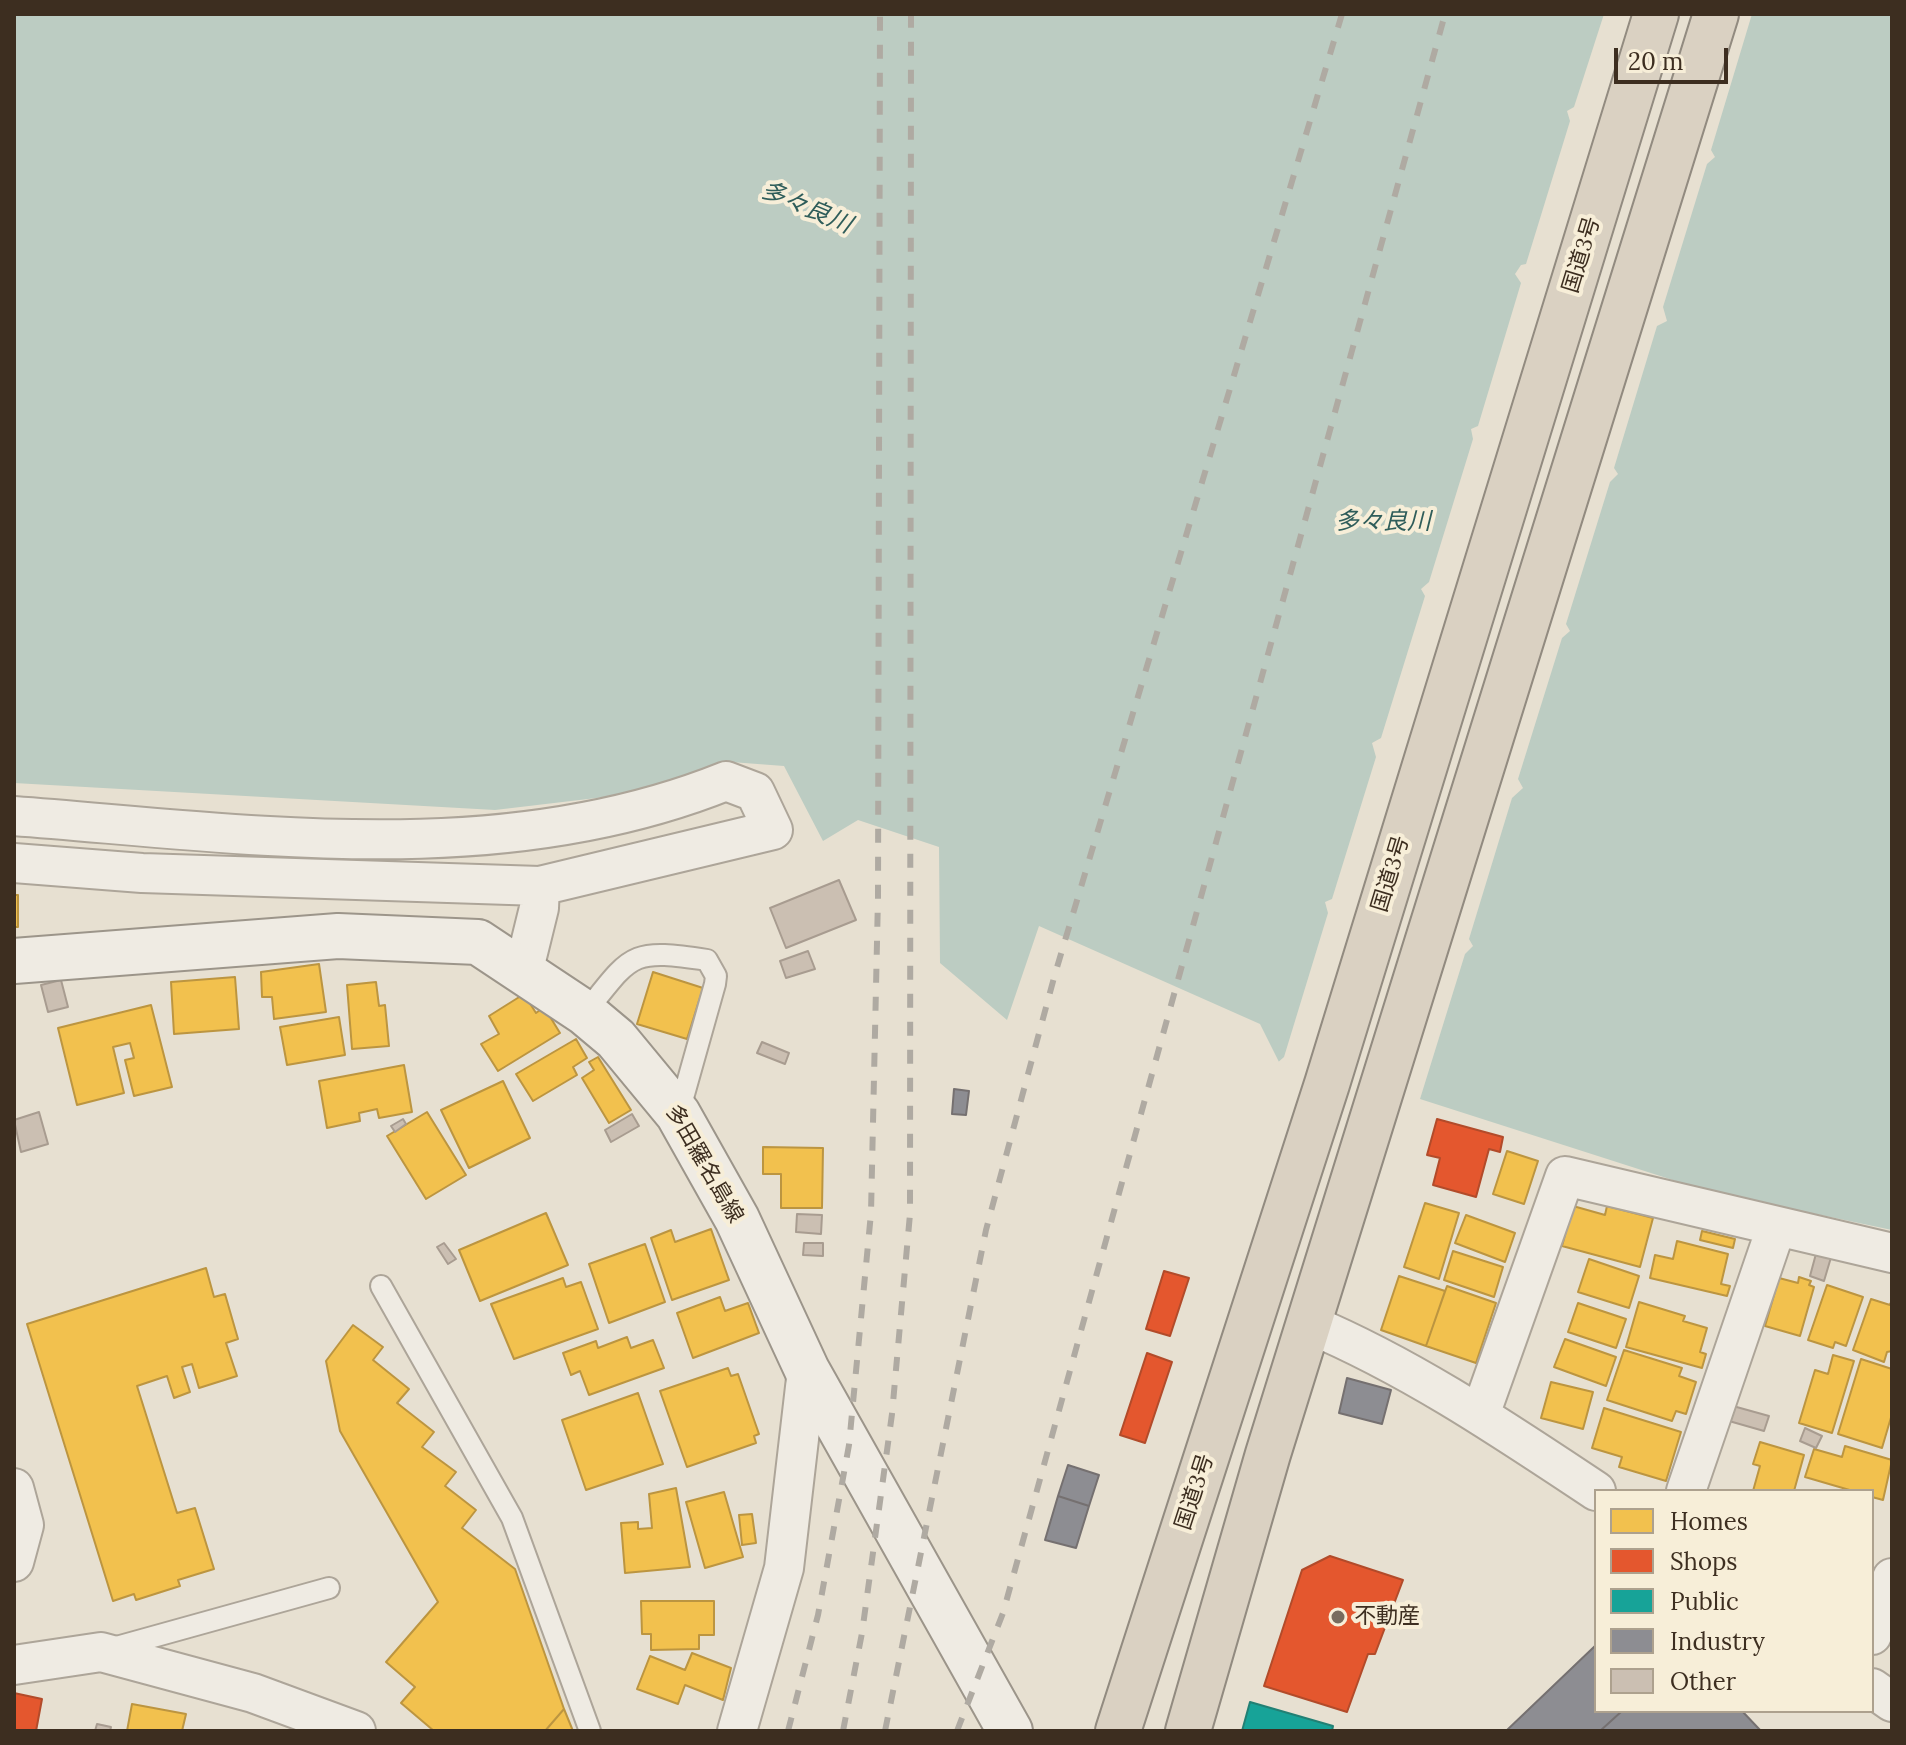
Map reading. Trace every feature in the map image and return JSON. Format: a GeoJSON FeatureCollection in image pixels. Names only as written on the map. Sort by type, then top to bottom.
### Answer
{"type":"FeatureCollection","features":[{"type":"Feature","properties":{"kind":"highway","name":"国道3号"},"geometry":{"type":"LineString","coordinates":[[1118,1731],[1327,1084],[1656,14]]}},
{"type":"Feature","properties":{"kind":"highway"},"geometry":{"type":"LineString","coordinates":[[1188,1731],[1309,1324],[1716,14]]}},
{"type":"Feature","properties":{"kind":"main road","name":"多田羅名島線"},"geometry":{"type":"LineString","coordinates":[[14,961],[338,936],[478,942],[585,1013],[616,1039],[678,1114],[737,1219],[807,1370],[1010,1731]]}},
{"type":"Feature","properties":{"kind":"street"},"geometry":{"type":"LineString","coordinates":[[14,816],[354,842],[555,830],[666,805],[726,781],[755,792],[773,830],[540,886],[142,873],[14,863]]}},
{"type":"Feature","properties":{"kind":"street"},"geometry":{"type":"LineString","coordinates":[[523,973],[539,908],[540,886]]}},
{"type":"Feature","properties":{"kind":"street"},"geometry":{"type":"LineString","coordinates":[[1480,1415],[1565,1176],[1892,1253]]}},
{"type":"Feature","properties":{"kind":"street"},"geometry":{"type":"LineString","coordinates":[[1687,1489],[1776,1228]]}},
{"type":"Feature","properties":{"kind":"street"},"geometry":{"type":"LineString","coordinates":[[1309,1324],[1355,1344],[1480,1415],[1594,1490]]}},
{"type":"Feature","properties":{"kind":"street"},"geometry":{"type":"LineString","coordinates":[[737,1731],[784,1568],[807,1370]]}},
{"type":"Feature","properties":{"kind":"street"},"geometry":{"type":"LineString","coordinates":[[14,1488],[24,1525],[14,1562]]}},
{"type":"Feature","properties":{"kind":"street"},"geometry":{"type":"LineString","coordinates":[[1874,1629],[1892,1578]]}},
{"type":"Feature","properties":{"kind":"street"},"geometry":{"type":"LineString","coordinates":[[14,1665],[101,1652],[253,1693],[356,1731]]}},
{"type":"Feature","properties":{"kind":"street"},"geometry":{"type":"LineString","coordinates":[[1874,1689],[1892,1702]]}},
{"type":"Feature","properties":{"kind":"lane"},"geometry":{"type":"LineString","coordinates":[[585,1013],[621,968],[635,959],[658,952],[707,960],[716,976],[715,984],[678,1114]]}},
{"type":"Feature","properties":{"kind":"lane"},"geometry":{"type":"LineString","coordinates":[[381,1286],[512,1518],[590,1731]]}},
{"type":"Feature","properties":{"kind":"lane"},"geometry":{"type":"LineString","coordinates":[[101,1652],[329,1588]]}},
{"type":"Feature","properties":{"kind":"water","name":"多々良川"},"geometry":{"type":"Polygon","coordinates":[[[14,14],[1892,15],[1892,1230],[1707,1191],[1420,1099],[1279,1062],[1260,1024],[1039,926],[1007,1020],[940,963],[939,847],[858,820],[823,841],[784,766],[731,762],[647,792],[495,810],[14,783],[14,14]]]}},
{"type":"Feature","properties":{"kind":"pier"},"geometry":{"type":"Polygon","coordinates":[[[1604,14],[1752,14],[1711,150],[1715,157],[1707,164],[1663,307],[1667,321],[1657,326],[1614,468],[1618,474],[1610,482],[1566,624],[1570,631],[1562,638],[1518,779],[1523,788],[1512,798],[1469,939],[1473,946],[1465,954],[1420,1099],[1422,1104],[1276,1064],[1284,1057],[1328,913],[1325,902],[1332,899],[1376,757],[1372,743],[1381,738],[1425,596],[1421,589],[1429,582],[1473,439],[1471,429],[1478,426],[1521,283],[1515,274],[1521,265],[1526,264],[1570,121],[1567,111],[1574,107],[1604,14]]]}},
{"type":"Feature","properties":{"kind":"building: Homes"},"geometry":{"type":"Polygon","coordinates":[[[14,895],[18,895],[18,927],[14,927],[14,895]]]}},
{"type":"Feature","properties":{"kind":"building: Homes"},"geometry":{"type":"Polygon","coordinates":[[[319,964],[326,1012],[274,1019],[272,997],[262,997],[261,972],[319,964]]]}},
{"type":"Feature","properties":{"kind":"building: Homes"},"geometry":{"type":"Polygon","coordinates":[[[653,972],[703,988],[687,1039],[637,1024],[653,972]]]}},
{"type":"Feature","properties":{"kind":"building: Homes"},"geometry":{"type":"Polygon","coordinates":[[[235,977],[239,1029],[174,1034],[171,982],[235,977]]]}},
{"type":"Feature","properties":{"kind":"building: Homes"},"geometry":{"type":"Polygon","coordinates":[[[376,982],[379,1006],[385,1005],[389,1046],[352,1049],[347,985],[376,982]]]}},
{"type":"Feature","properties":{"kind":"building: Homes"},"geometry":{"type":"Polygon","coordinates":[[[524,994],[536,1013],[544,1007],[560,1033],[498,1071],[481,1044],[499,1034],[489,1016],[524,994]]]}},
{"type":"Feature","properties":{"kind":"building: Homes"},"geometry":{"type":"Polygon","coordinates":[[[151,1005],[172,1087],[134,1096],[125,1060],[134,1058],[130,1043],[113,1047],[124,1093],[77,1105],[58,1028],[151,1005]]]}},
{"type":"Feature","properties":{"kind":"building: Homes"},"geometry":{"type":"Polygon","coordinates":[[[339,1017],[345,1055],[287,1065],[280,1027],[339,1017]]]}},
{"type":"Feature","properties":{"kind":"building: Homes"},"geometry":{"type":"Polygon","coordinates":[[[576,1039],[587,1058],[573,1067],[577,1075],[533,1101],[516,1074],[576,1039]]]}},
{"type":"Feature","properties":{"kind":"building: Homes"},"geometry":{"type":"Polygon","coordinates":[[[598,1057],[631,1110],[609,1123],[582,1078],[594,1070],[589,1062],[598,1057]]]}},
{"type":"Feature","properties":{"kind":"building: Homes"},"geometry":{"type":"Polygon","coordinates":[[[404,1065],[412,1112],[379,1118],[377,1109],[359,1113],[360,1121],[327,1128],[319,1081],[404,1065]]]}},
{"type":"Feature","properties":{"kind":"building: Homes"},"geometry":{"type":"Polygon","coordinates":[[[503,1081],[530,1138],[469,1168],[441,1110],[503,1081]]]}},
{"type":"Feature","properties":{"kind":"building: Homes"},"geometry":{"type":"Polygon","coordinates":[[[427,1112],[466,1175],[426,1199],[387,1136],[427,1112]]]}},
{"type":"Feature","properties":{"kind":"building: Homes"},"geometry":{"type":"Polygon","coordinates":[[[763,1147],[823,1148],[822,1208],[781,1208],[781,1174],[763,1174],[763,1147]]]}},
{"type":"Feature","properties":{"kind":"building: Homes"},"geometry":{"type":"Polygon","coordinates":[[[1507,1151],[1538,1161],[1524,1204],[1493,1194],[1507,1151]]]}},
{"type":"Feature","properties":{"kind":"building: Homes"},"geometry":{"type":"Polygon","coordinates":[[[1425,1203],[1459,1213],[1439,1279],[1404,1267],[1425,1203]]]}},
{"type":"Feature","properties":{"kind":"building: Homes"},"geometry":{"type":"Polygon","coordinates":[[[1573,1206],[1605,1215],[1607,1206],[1653,1218],[1640,1267],[1562,1246],[1573,1206]]]}},
{"type":"Feature","properties":{"kind":"building: Homes"},"geometry":{"type":"Polygon","coordinates":[[[546,1213],[568,1265],[480,1301],[459,1250],[546,1213]]]}},
{"type":"Feature","properties":{"kind":"building: Homes"},"geometry":{"type":"Polygon","coordinates":[[[1466,1215],[1515,1233],[1505,1262],[1455,1243],[1466,1215]]]}},
{"type":"Feature","properties":{"kind":"building: Homes"},"geometry":{"type":"Polygon","coordinates":[[[711,1229],[729,1280],[672,1300],[651,1238],[671,1230],[675,1242],[711,1229]]]}},
{"type":"Feature","properties":{"kind":"building: Homes"},"geometry":{"type":"Polygon","coordinates":[[[1702,1231],[1735,1239],[1733,1248],[1700,1240],[1702,1231]]]}},
{"type":"Feature","properties":{"kind":"building: Homes"},"geometry":{"type":"Polygon","coordinates":[[[1677,1241],[1728,1254],[1721,1284],[1730,1286],[1727,1296],[1650,1278],[1655,1255],[1673,1259],[1677,1241]]]}},
{"type":"Feature","properties":{"kind":"building: Homes"},"geometry":{"type":"Polygon","coordinates":[[[645,1244],[665,1302],[609,1323],[589,1264],[645,1244]]]}},
{"type":"Feature","properties":{"kind":"building: Homes"},"geometry":{"type":"Polygon","coordinates":[[[1453,1251],[1503,1267],[1494,1297],[1444,1280],[1453,1251]]]}},
{"type":"Feature","properties":{"kind":"building: Homes"},"geometry":{"type":"Polygon","coordinates":[[[1589,1259],[1639,1276],[1629,1308],[1578,1292],[1589,1259]]]}},
{"type":"Feature","properties":{"kind":"building: Homes"},"geometry":{"type":"Polygon","coordinates":[[[206,1268],[214,1297],[225,1294],[238,1339],[226,1343],[237,1376],[199,1388],[192,1364],[182,1367],[190,1392],[174,1398],[167,1376],[137,1386],[177,1513],[195,1508],[214,1569],[178,1580],[180,1586],[136,1600],[134,1594],[113,1601],[27,1324],[206,1268]]]}},
{"type":"Feature","properties":{"kind":"building: Homes"},"geometry":{"type":"Polygon","coordinates":[[[1399,1276],[1445,1291],[1426,1346],[1381,1330],[1399,1276]]]}},
{"type":"Feature","properties":{"kind":"building: Homes"},"geometry":{"type":"Polygon","coordinates":[[[1799,1277],[1811,1281],[1809,1285],[1814,1287],[1800,1336],[1765,1326],[1779,1278],[1798,1283],[1799,1277]]]}},
{"type":"Feature","properties":{"kind":"building: Homes"},"geometry":{"type":"Polygon","coordinates":[[[563,1278],[566,1287],[581,1282],[598,1329],[514,1359],[491,1304],[563,1278]]]}},
{"type":"Feature","properties":{"kind":"building: Homes"},"geometry":{"type":"Polygon","coordinates":[[[1827,1285],[1863,1297],[1846,1346],[1835,1342],[1833,1348],[1808,1340],[1827,1285]]]}},
{"type":"Feature","properties":{"kind":"building: Homes"},"geometry":{"type":"Polygon","coordinates":[[[1447,1286],[1496,1303],[1476,1363],[1426,1346],[1447,1286]]]}},
{"type":"Feature","properties":{"kind":"building: Homes"},"geometry":{"type":"Polygon","coordinates":[[[720,1297],[725,1311],[748,1303],[759,1333],[693,1358],[677,1313],[720,1297]]]}},
{"type":"Feature","properties":{"kind":"building: Homes"},"geometry":{"type":"Polygon","coordinates":[[[1871,1299],[1890,1305],[1892,1299],[1892,1351],[1887,1352],[1884,1362],[1853,1350],[1871,1299]]]}},
{"type":"Feature","properties":{"kind":"building: Homes"},"geometry":{"type":"Polygon","coordinates":[[[1639,1302],[1685,1316],[1683,1321],[1707,1328],[1700,1352],[1706,1354],[1702,1368],[1626,1347],[1639,1302]]]}},
{"type":"Feature","properties":{"kind":"building: Homes"},"geometry":{"type":"Polygon","coordinates":[[[1578,1303],[1626,1319],[1616,1348],[1568,1332],[1578,1303]]]}},
{"type":"Feature","properties":{"kind":"building: Homes"},"geometry":{"type":"Polygon","coordinates":[[[353,1325],[383,1347],[373,1360],[409,1389],[397,1403],[434,1432],[422,1447],[456,1472],[445,1486],[476,1510],[462,1528],[515,1569],[564,1709],[545,1731],[434,1731],[401,1703],[415,1687],[386,1662],[438,1602],[340,1431],[326,1361],[353,1325]]]}},
{"type":"Feature","properties":{"kind":"building: Homes"},"geometry":{"type":"Polygon","coordinates":[[[627,1337],[631,1348],[653,1340],[664,1368],[589,1395],[580,1371],[571,1375],[563,1353],[596,1341],[598,1348],[627,1337]]]}},
{"type":"Feature","properties":{"kind":"building: Homes"},"geometry":{"type":"Polygon","coordinates":[[[1565,1339],[1616,1357],[1606,1386],[1554,1367],[1565,1339]]]}},
{"type":"Feature","properties":{"kind":"building: Homes"},"geometry":{"type":"Polygon","coordinates":[[[1624,1350],[1682,1368],[1679,1376],[1696,1382],[1686,1414],[1676,1411],[1672,1421],[1607,1400],[1624,1350]]]}},
{"type":"Feature","properties":{"kind":"building: Homes"},"geometry":{"type":"Polygon","coordinates":[[[1833,1355],[1854,1361],[1832,1433],[1799,1423],[1815,1370],[1828,1374],[1833,1355]]]}},
{"type":"Feature","properties":{"kind":"building: Homes"},"geometry":{"type":"Polygon","coordinates":[[[1861,1359],[1892,1369],[1892,1414],[1882,1448],[1838,1434],[1861,1359]]]}},
{"type":"Feature","properties":{"kind":"building: Homes"},"geometry":{"type":"Polygon","coordinates":[[[728,1368],[731,1376],[738,1374],[759,1434],[754,1436],[756,1443],[687,1467],[660,1391],[728,1368]]]}},
{"type":"Feature","properties":{"kind":"building: Homes"},"geometry":{"type":"Polygon","coordinates":[[[1551,1382],[1593,1392],[1583,1429],[1541,1418],[1551,1382]]]}},
{"type":"Feature","properties":{"kind":"building: Homes"},"geometry":{"type":"Polygon","coordinates":[[[638,1393],[663,1464],[586,1490],[562,1420],[638,1393]]]}},
{"type":"Feature","properties":{"kind":"building: Homes"},"geometry":{"type":"Polygon","coordinates":[[[1604,1408],[1681,1432],[1666,1481],[1619,1467],[1622,1457],[1592,1448],[1604,1408]]]}},
{"type":"Feature","properties":{"kind":"building: Homes"},"geometry":{"type":"Polygon","coordinates":[[[1760,1442],[1804,1455],[1795,1489],[1754,1489],[1760,1466],[1753,1464],[1760,1442]]]}},
{"type":"Feature","properties":{"kind":"building: Homes"},"geometry":{"type":"Polygon","coordinates":[[[1845,1446],[1892,1460],[1883,1500],[1874,1498],[1874,1489],[1846,1489],[1805,1477],[1814,1449],[1842,1457],[1845,1446]]]}},
{"type":"Feature","properties":{"kind":"building: Homes"},"geometry":{"type":"Polygon","coordinates":[[[676,1488],[690,1567],[625,1573],[621,1523],[638,1522],[638,1529],[652,1528],[649,1494],[676,1488]]]}},
{"type":"Feature","properties":{"kind":"building: Homes"},"geometry":{"type":"Polygon","coordinates":[[[724,1492],[743,1557],[705,1568],[686,1502],[724,1492]]]}},
{"type":"Feature","properties":{"kind":"building: Homes"},"geometry":{"type":"Polygon","coordinates":[[[752,1514],[756,1543],[742,1545],[739,1515],[752,1514]]]}},
{"type":"Feature","properties":{"kind":"building: Homes"},"geometry":{"type":"Polygon","coordinates":[[[641,1601],[714,1601],[714,1635],[699,1635],[699,1649],[651,1650],[651,1634],[642,1634],[641,1601]]]}},
{"type":"Feature","properties":{"kind":"building: Homes"},"geometry":{"type":"Polygon","coordinates":[[[692,1653],[731,1668],[723,1700],[685,1685],[678,1704],[637,1689],[650,1656],[685,1670],[692,1653]]]}},
{"type":"Feature","properties":{"kind":"building: Homes"},"geometry":{"type":"Polygon","coordinates":[[[132,1704],[186,1714],[182,1731],[127,1731],[132,1704]]]}},
{"type":"Feature","properties":{"kind":"building: Homes"},"geometry":{"type":"Polygon","coordinates":[[[564,1709],[573,1731],[545,1731],[564,1709]]]}},
{"type":"Feature","properties":{"kind":"building: Shops"},"geometry":{"type":"Polygon","coordinates":[[[1437,1119],[1503,1137],[1500,1152],[1489,1149],[1476,1197],[1433,1185],[1440,1158],[1427,1155],[1437,1119]]]}},
{"type":"Feature","properties":{"kind":"building: Shops"},"geometry":{"type":"Polygon","coordinates":[[[1164,1271],[1189,1278],[1170,1336],[1146,1329],[1164,1271]]]}},
{"type":"Feature","properties":{"kind":"building: Shops"},"geometry":{"type":"Polygon","coordinates":[[[1147,1353],[1172,1362],[1145,1443],[1120,1435],[1147,1353]]]}},
{"type":"Feature","properties":{"kind":"building: Shops","name":"不動産"},"geometry":{"type":"Polygon","coordinates":[[[1330,1556],[1403,1580],[1375,1654],[1368,1654],[1347,1712],[1264,1686],[1302,1570],[1330,1556]]]}},
{"type":"Feature","properties":{"kind":"building: Shops"},"geometry":{"type":"Polygon","coordinates":[[[14,1693],[42,1699],[36,1731],[14,1731],[14,1693]]]}},
{"type":"Feature","properties":{"kind":"building: Public"},"geometry":{"type":"Polygon","coordinates":[[[1250,1702],[1333,1726],[1332,1731],[1242,1731],[1250,1702]]]}},
{"type":"Feature","properties":{"kind":"building: Industry"},"geometry":{"type":"Polygon","coordinates":[[[954,1089],[969,1091],[966,1115],[952,1114],[954,1089]]]}},
{"type":"Feature","properties":{"kind":"building: Industry"},"geometry":{"type":"Polygon","coordinates":[[[1347,1378],[1391,1390],[1382,1424],[1339,1413],[1347,1378]]]}},
{"type":"Feature","properties":{"kind":"building: Industry"},"geometry":{"type":"Polygon","coordinates":[[[1068,1465],[1099,1475],[1089,1506],[1058,1496],[1068,1465]]]}},
{"type":"Feature","properties":{"kind":"building: Industry"},"geometry":{"type":"Polygon","coordinates":[[[1058,1496],[1089,1506],[1076,1548],[1045,1540],[1058,1496]]]}},
{"type":"Feature","properties":{"kind":"building: Industry"},"geometry":{"type":"Polygon","coordinates":[[[1594,1647],[1594,1713],[1620,1713],[1600,1731],[1506,1731],[1594,1647]]]}},
{"type":"Feature","properties":{"kind":"building: Industry"},"geometry":{"type":"Polygon","coordinates":[[[1620,1713],[1744,1713],[1761,1731],[1600,1731],[1620,1713]]]}},
{"type":"Feature","properties":{"kind":"building: Other"},"geometry":{"type":"Polygon","coordinates":[[[839,880],[856,920],[786,948],[770,908],[839,880]]]}},
{"type":"Feature","properties":{"kind":"building: Other"},"geometry":{"type":"Polygon","coordinates":[[[808,951],[815,969],[786,978],[780,961],[808,951]]]}},
{"type":"Feature","properties":{"kind":"building: Other"},"geometry":{"type":"Polygon","coordinates":[[[61,980],[68,1007],[48,1012],[41,985],[61,980]]]}},
{"type":"Feature","properties":{"kind":"building: Other"},"geometry":{"type":"Polygon","coordinates":[[[762,1042],[789,1053],[785,1064],[757,1053],[762,1042]]]}},
{"type":"Feature","properties":{"kind":"building: Other"},"geometry":{"type":"Polygon","coordinates":[[[39,1112],[48,1144],[21,1152],[14,1120],[39,1112]]]}},
{"type":"Feature","properties":{"kind":"building: Other"},"geometry":{"type":"Polygon","coordinates":[[[632,1114],[639,1126],[611,1142],[605,1130],[632,1114]]]}},
{"type":"Feature","properties":{"kind":"building: Other"},"geometry":{"type":"Polygon","coordinates":[[[403,1119],[406,1124],[395,1132],[391,1126],[403,1119]]]}},
{"type":"Feature","properties":{"kind":"building: Other"},"geometry":{"type":"Polygon","coordinates":[[[797,1214],[822,1215],[821,1234],[796,1232],[797,1214]]]}},
{"type":"Feature","properties":{"kind":"building: Other"},"geometry":{"type":"Polygon","coordinates":[[[444,1243],[456,1259],[448,1264],[437,1247],[444,1243]]]}},
{"type":"Feature","properties":{"kind":"building: Other"},"geometry":{"type":"Polygon","coordinates":[[[804,1243],[823,1243],[823,1256],[803,1255],[804,1243]]]}},
{"type":"Feature","properties":{"kind":"building: Other"},"geometry":{"type":"Polygon","coordinates":[[[1817,1250],[1832,1254],[1824,1281],[1810,1276],[1817,1250]]]}},
{"type":"Feature","properties":{"kind":"building: Other"},"geometry":{"type":"Polygon","coordinates":[[[1733,1406],[1769,1416],[1764,1431],[1729,1421],[1733,1406]]]}},
{"type":"Feature","properties":{"kind":"building: Other"},"geometry":{"type":"Polygon","coordinates":[[[1805,1428],[1822,1436],[1816,1448],[1800,1441],[1805,1428]]]}},
{"type":"Feature","properties":{"kind":"building: Other"},"geometry":{"type":"Polygon","coordinates":[[[97,1724],[111,1727],[110,1731],[95,1731],[97,1724]]]}},
{"type":"Feature","properties":{"kind":"railway"},"geometry":{"type":"LineString","coordinates":[[788,1731],[818,1615],[849,1445],[871,1213],[878,897],[880,14]]}},
{"type":"Feature","properties":{"kind":"railway"},"geometry":{"type":"LineString","coordinates":[[843,1731],[862,1633],[892,1414],[910,1214],[911,14]]}},
{"type":"Feature","properties":{"kind":"railway"},"geometry":{"type":"LineString","coordinates":[[885,1731],[986,1230],[1055,974],[1342,14]]}},
{"type":"Feature","properties":{"kind":"railway"},"geometry":{"type":"LineString","coordinates":[[957,1731],[1003,1613],[1445,14]]}},
{"type":"Feature","properties":{"kind":"place","name":"不動産"},"geometry":{"type":"Point","coordinates":[1338,1617]}}]}
